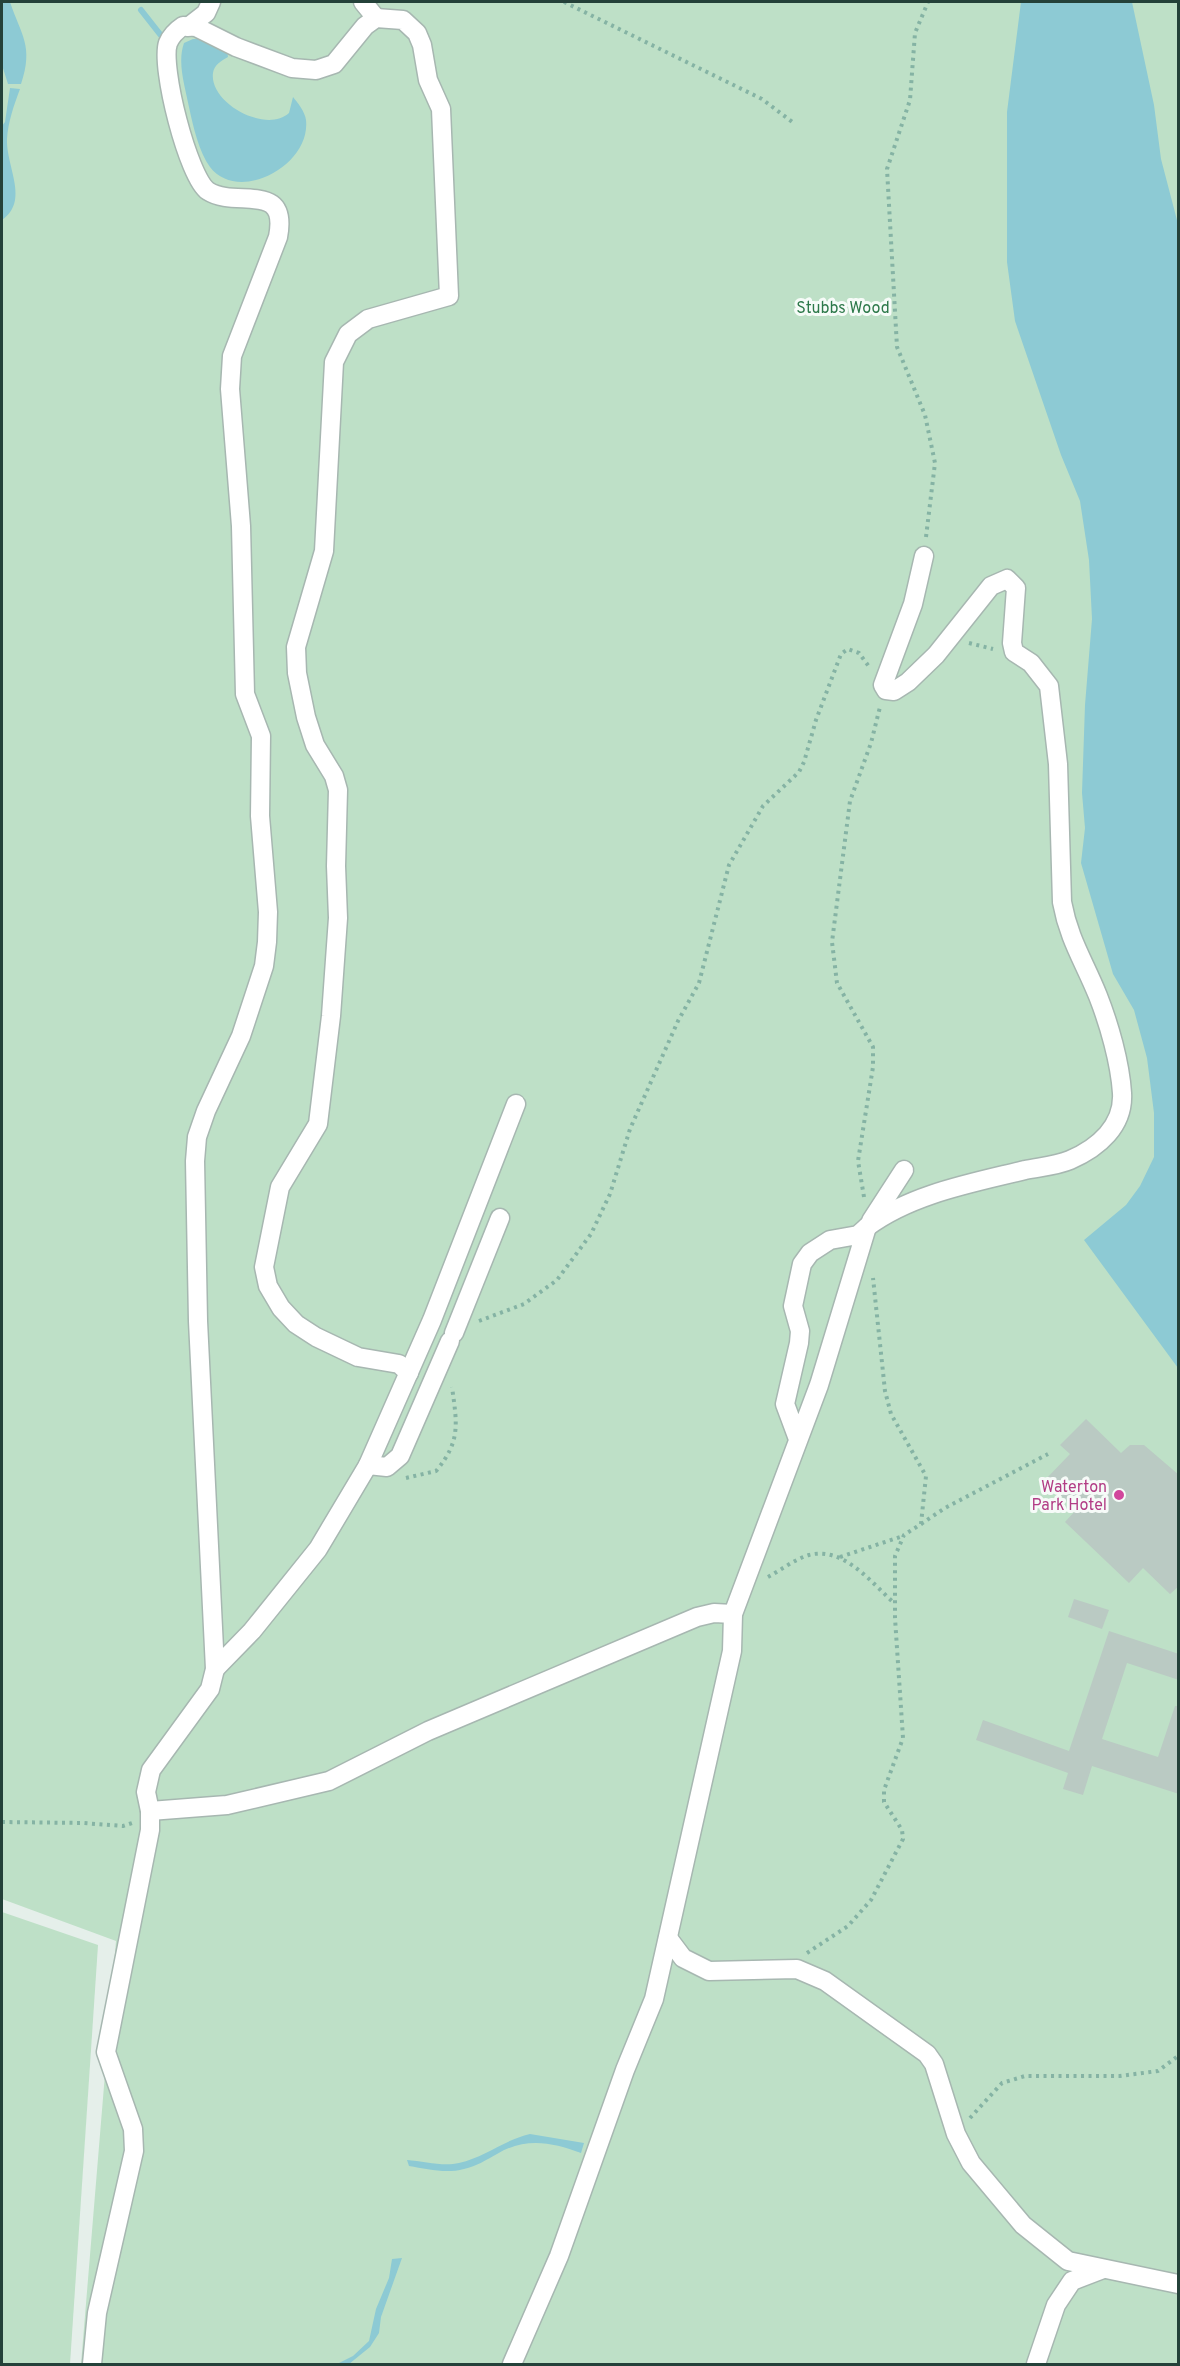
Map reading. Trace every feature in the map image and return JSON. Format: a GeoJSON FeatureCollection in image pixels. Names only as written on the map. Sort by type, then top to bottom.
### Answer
{"type":"FeatureCollection","features":[{"type":"Feature","properties":{"kind":"lane"},"geometry":{"type":"LineString","coordinates":[[188,27],[206,13],[211,2]]}},
{"type":"Feature","properties":{"kind":"lane"},"geometry":{"type":"LineString","coordinates":[[363,2],[376,18]]}},
{"type":"Feature","properties":{"kind":"lane"},"geometry":{"type":"LineString","coordinates":[[92,2364],[97,2313],[135,2151],[133,2129],[106,2052],[150,1814],[146,1792],[151,1770],[210,1689],[215,1669],[198,1332],[195,1161],[197,1137],[206,1111],[241,1036],[264,966],[268,912],[260,816],[261,736],[245,694],[242,662],[241,526],[230,389],[232,356],[278,237],[280,219],[277,210],[261,199],[228,197],[208,190],[194,173],[173,101],[167,57],[168,42],[183,26],[196,27],[236,47],[292,68],[316,70],[334,64],[365,26],[376,18],[388,17],[403,20],[417,33],[422,45],[428,80],[441,108],[449,296],[368,319],[348,334],[334,362],[324,551],[296,647],[297,673],[306,717],[315,745],[334,776],[338,790],[336,866],[338,918],[331,1016],[318,1124],[280,1187],[264,1267],[268,1286],[281,1308],[297,1324],[316,1337],[358,1357],[399,1364],[409,1373]]}},
{"type":"Feature","properties":{"kind":"lane"},"geometry":{"type":"LineString","coordinates":[[798,1439],[785,1404],[800,1331],[793,1305],[802,1264],[810,1253],[830,1240],[858,1235],[887,1214],[926,1197],[1070,1160],[1105,1138],[1118,1122],[1122,1092],[1113,1045],[1098,996],[1073,946],[1062,902],[1058,764],[1049,686],[1031,663],[1014,652],[1016,588],[1007,579],[991,585],[950,639],[899,689],[890,692],[883,685],[913,604],[924,556]]}},
{"type":"Feature","properties":{"kind":"lane"},"geometry":{"type":"LineString","coordinates":[[215,1669],[252,1631],[318,1549],[368,1465],[409,1373],[516,1104]]}},
{"type":"Feature","properties":{"kind":"lane"},"geometry":{"type":"LineString","coordinates":[[512,2364],[579,2205],[625,2070],[654,1999],[676,1892],[732,1651],[732,1614],[819,1385],[867,1227],[904,1170]]}},
{"type":"Feature","properties":{"kind":"lane"},"geometry":{"type":"LineString","coordinates":[[368,1465],[387,1467],[400,1456],[452,1337],[500,1218]]}},
{"type":"Feature","properties":{"kind":"lane"},"geometry":{"type":"LineString","coordinates":[[150,1814],[227,1805],[330,1781],[428,1731],[513,1693],[697,1617],[714,1612],[732,1614]]}},
{"type":"Feature","properties":{"kind":"lane"},"geometry":{"type":"LineString","coordinates":[[668,1938],[683,1958],[709,1971],[797,1970],[825,1981],[927,2054],[937,2073],[956,2134],[971,2163],[1023,2225],[1068,2261],[1179,2284]]}},
{"type":"Feature","properties":{"kind":"lane"},"geometry":{"type":"LineString","coordinates":[[1036,2364],[1056,2305],[1072,2281],[1103,2269]]}},
{"type":"Feature","properties":{"kind":"path"},"geometry":{"type":"LineString","coordinates":[[564,2],[762,99],[795,124]]}},
{"type":"Feature","properties":{"kind":"path"},"geometry":{"type":"LineString","coordinates":[[924,556],[935,464],[925,415],[897,346],[887,170],[910,100],[915,33],[928,2]]}},
{"type":"Feature","properties":{"kind":"path"},"geometry":{"type":"LineString","coordinates":[[950,639],[1014,652]]}},
{"type":"Feature","properties":{"kind":"path"},"geometry":{"type":"LineString","coordinates":[[452,1337],[468,1325],[524,1304],[539,1294],[557,1280],[591,1234],[609,1194],[630,1129],[678,1021],[699,983],[729,865],[763,806],[799,772],[841,654],[848,649],[859,653],[883,685],[871,743],[850,801],[832,942],[837,984],[873,1047],[873,1067],[858,1161],[869,1220],[867,1227]]}},
{"type":"Feature","properties":{"kind":"path"},"geometry":{"type":"LineString","coordinates":[[871,1267],[885,1391],[891,1414],[926,1476],[921,1524]]}},
{"type":"Feature","properties":{"kind":"path"},"geometry":{"type":"LineString","coordinates":[[402,1479],[436,1471],[455,1443],[456,1413],[452,1381]]}},
{"type":"Feature","properties":{"kind":"path"},"geometry":{"type":"LineString","coordinates":[[840,1557],[904,1535],[945,1508],[1048,1454]]}},
{"type":"Feature","properties":{"kind":"path"},"geometry":{"type":"LineString","coordinates":[[797,1970],[805,1954],[848,1926],[871,1900],[903,1839],[902,1830],[884,1802],[884,1790],[903,1738],[894,1603],[895,1556],[904,1535]]}},
{"type":"Feature","properties":{"kind":"path"},"geometry":{"type":"LineString","coordinates":[[740,1592],[808,1556],[822,1553],[840,1557],[855,1567],[894,1603]]}},
{"type":"Feature","properties":{"kind":"path"},"geometry":{"type":"LineString","coordinates":[[2,1822],[123,1826],[150,1814]]}},
{"type":"Feature","properties":{"kind":"path"},"geometry":{"type":"LineString","coordinates":[[956,2134],[1002,2083],[1025,2076],[1120,2076],[1158,2071],[1179,2056]]}},
{"type":"Feature","properties":{"kind":"green space","name":"Stubbs Wood"},"geometry":{"type":"Polygon","coordinates":[[[2,2],[1178,2],[1178,2364],[81,2364],[116,1941],[2,1899],[2,2]]]}},
{"type":"Feature","properties":{"kind":"green space"},"geometry":{"type":"Polygon","coordinates":[[[2,1912],[98,1945],[70,2364],[2,2364],[2,1912]]]}},
{"type":"Feature","properties":{"kind":"water"},"geometry":{"type":"Polygon","coordinates":[[[2,2],[10,2],[24,41],[26,60],[21,84],[8,84],[2,65],[2,2]]]}},
{"type":"Feature","properties":{"kind":"water"},"geometry":{"type":"Polygon","coordinates":[[[1021,2],[1132,2],[1154,105],[1161,159],[1178,224],[1178,1368],[1084,1240],[1126,1205],[1140,1186],[1154,1157],[1154,1113],[1147,1058],[1134,1010],[1113,974],[1081,863],[1085,828],[1082,793],[1085,705],[1092,619],[1089,560],[1080,501],[1061,455],[1015,321],[1007,262],[1007,112],[1021,2]]]}},
{"type":"Feature","properties":{"kind":"water"},"geometry":{"type":"Polygon","coordinates":[[[193,39],[203,39],[227,50],[228,57],[214,70],[214,84],[220,95],[241,112],[267,120],[279,119],[289,113],[293,97],[303,111],[306,120],[304,137],[297,152],[285,165],[270,175],[254,181],[238,182],[222,177],[206,161],[195,130],[181,67],[184,43],[193,39]]]}},
{"type":"Feature","properties":{"kind":"water"},"geometry":{"type":"Polygon","coordinates":[[[10,88],[20,89],[10,120],[7,139],[16,193],[10,212],[2,220],[2,126],[5,122],[10,88]]]}},
{"type":"Feature","properties":{"kind":"water"},"geometry":{"type":"Polygon","coordinates":[[[530,2134],[584,2143],[581,2153],[549,2144],[518,2145],[477,2165],[450,2171],[409,2166],[407,2160],[440,2164],[459,2163],[530,2134]]]}},
{"type":"Feature","properties":{"kind":"water"},"geometry":{"type":"Polygon","coordinates":[[[402,2258],[381,2317],[379,2333],[370,2347],[349,2364],[337,2364],[353,2356],[369,2341],[376,2309],[389,2278],[392,2259],[402,2258]]]}},
{"type":"Feature","properties":{"kind":"building","name":"Waterton Park Hotel"},"geometry":{"type":"Polygon","coordinates":[[[1086,1419],[1121,1453],[1130,1445],[1144,1445],[1179,1475],[1179,1586],[1170,1594],[1143,1568],[1129,1583],[1065,1522],[1076,1510],[1045,1480],[1070,1454],[1060,1445],[1086,1419]]]}},
{"type":"Feature","properties":{"kind":"building"},"geometry":{"type":"Polygon","coordinates":[[[1074,1599],[1109,1610],[1102,1629],[1068,1617],[1074,1599]]]}},
{"type":"Feature","properties":{"kind":"building"},"geometry":{"type":"Polygon","coordinates":[[[1109,1631],[1179,1654],[1179,1680],[1127,1663],[1102,1739],[1158,1757],[1175,1706],[1179,1706],[1179,1794],[1092,1766],[1083,1795],[1063,1789],[1068,1773],[976,1740],[983,1720],[1069,1751],[1109,1631]]]}},
{"type":"Feature","properties":{"kind":"waterway"},"geometry":{"type":"LineString","coordinates":[[141,10],[163,38]]}},
{"type":"Feature","properties":{"kind":"place","name":"Waterton Park Hotel"},"geometry":{"type":"Point","coordinates":[1119,1495]}}]}
